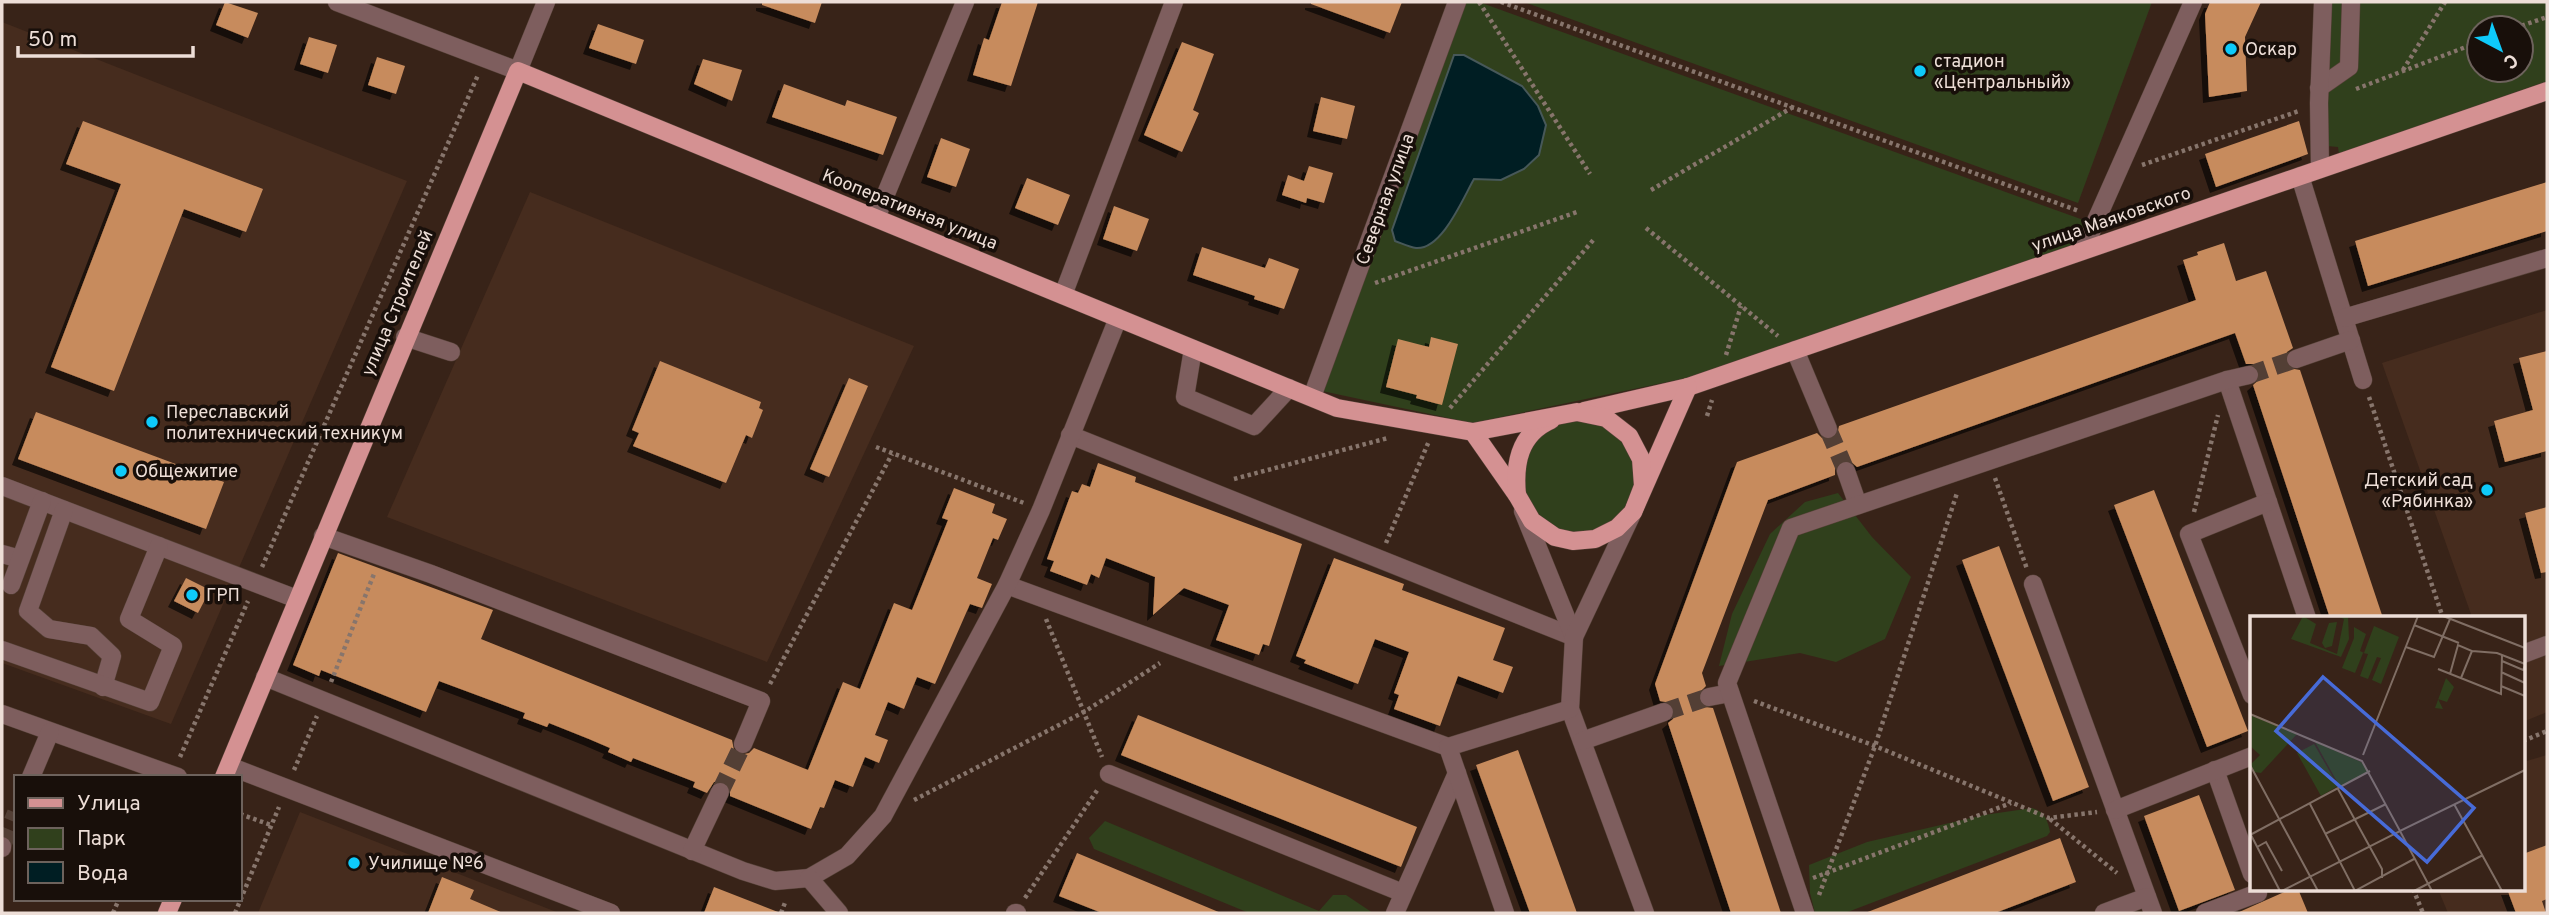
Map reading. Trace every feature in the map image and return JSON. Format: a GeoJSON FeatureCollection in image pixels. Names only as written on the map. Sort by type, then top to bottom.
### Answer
{"type":"FeatureCollection","features":[{"type":"Feature","properties":{"kind":"main road","name":"Кооперативная улица"},"geometry":{"type":"LineString","coordinates":[[518,71],[1337,408],[1473,432]]}},
{"type":"Feature","properties":{"kind":"main road","name":"улица Строителей"},"geometry":{"type":"LineString","coordinates":[[227,771],[405,337],[518,71]]}},
{"type":"Feature","properties":{"kind":"main road","name":"улица Маяковского"},"geometry":{"type":"LineString","coordinates":[[1577,412],[1688,387],[2547,91]]}},
{"type":"Feature","properties":{"kind":"main road"},"geometry":{"type":"LineString","coordinates":[[1633,512],[1643,486],[1641,459],[1629,436],[1606,418],[1577,412],[1473,432],[1532,521],[1555,537],[1573,541],[1595,539],[1617,528],[1633,512],[1688,387]]}},
{"type":"Feature","properties":{"kind":"main road"},"geometry":{"type":"LineString","coordinates":[[1517,495],[1515,470],[1527,439],[1547,421],[1577,412]]}},
{"type":"Feature","properties":{"kind":"street","name":"Кооперативная улица"},"geometry":{"type":"LineString","coordinates":[[337,2],[518,71]]}},
{"type":"Feature","properties":{"kind":"street","name":"улица Строителей"},"geometry":{"type":"LineString","coordinates":[[518,71],[546,2]]}},
{"type":"Feature","properties":{"kind":"street"},"geometry":{"type":"LineString","coordinates":[[876,218],[965,2]]}},
{"type":"Feature","properties":{"kind":"street"},"geometry":{"type":"LineString","coordinates":[[1063,295],[1174,2]]}},
{"type":"Feature","properties":{"kind":"street","name":"Северная улица"},"geometry":{"type":"LineString","coordinates":[[1312,397],[1457,2]]}},
{"type":"Feature","properties":{"kind":"street"},"geometry":{"type":"LineString","coordinates":[[2084,250],[2193,2]]}},
{"type":"Feature","properties":{"kind":"street"},"geometry":{"type":"LineString","coordinates":[[2320,169],[2319,88],[2323,2]]}},
{"type":"Feature","properties":{"kind":"street"},"geometry":{"type":"LineString","coordinates":[[2319,88],[2349,67],[2351,2]]}},
{"type":"Feature","properties":{"kind":"street"},"geometry":{"type":"LineString","coordinates":[[2300,176],[2363,380]]}},
{"type":"Feature","properties":{"kind":"street"},"geometry":{"type":"LineString","coordinates":[[2344,318],[2547,258]]}},
{"type":"Feature","properties":{"kind":"street"},"geometry":{"type":"LineString","coordinates":[[265,677],[692,851],[775,881],[809,878],[847,856],[883,816],[1007,585],[1041,510],[1118,318]]}},
{"type":"Feature","properties":{"kind":"street"},"geometry":{"type":"LineString","coordinates":[[405,337],[451,352]]}},
{"type":"Feature","properties":{"kind":"street"},"geometry":{"type":"LineString","coordinates":[[2296,359],[2351,340]]}},
{"type":"Feature","properties":{"kind":"street"},"geometry":{"type":"LineString","coordinates":[[1193,349],[1185,397],[1254,426],[1289,388]]}},
{"type":"Feature","properties":{"kind":"street"},"geometry":{"type":"LineString","coordinates":[[1795,350],[1828,429]]}},
{"type":"Feature","properties":{"kind":"street"},"geometry":{"type":"LineString","coordinates":[[1810,908],[1795,884],[1727,683],[1791,528],[2227,380],[2249,375]]}},
{"type":"Feature","properties":{"kind":"street"},"geometry":{"type":"LineString","coordinates":[[2227,380],[2306,616]]}},
{"type":"Feature","properties":{"kind":"street"},"geometry":{"type":"LineString","coordinates":[[1070,435],[1574,637]]}},
{"type":"Feature","properties":{"kind":"street"},"geometry":{"type":"LineString","coordinates":[[1846,471],[1858,505]]}},
{"type":"Feature","properties":{"kind":"street"},"geometry":{"type":"LineString","coordinates":[[2,486],[298,599]]}},
{"type":"Feature","properties":{"kind":"street"},"geometry":{"type":"LineString","coordinates":[[1517,495],[1574,637]]}},
{"type":"Feature","properties":{"kind":"street"},"geometry":{"type":"LineString","coordinates":[[11,585],[42,501]]}},
{"type":"Feature","properties":{"kind":"street"},"geometry":{"type":"LineString","coordinates":[[2250,690],[2189,534],[2268,502]]}},
{"type":"Feature","properties":{"kind":"street"},"geometry":{"type":"LineString","coordinates":[[64,510],[28,611],[49,629],[90,636],[112,656],[103,687]]}},
{"type":"Feature","properties":{"kind":"street"},"geometry":{"type":"LineString","coordinates":[[1633,512],[1574,637],[1570,709],[1645,913]]}},
{"type":"Feature","properties":{"kind":"street"},"geometry":{"type":"LineString","coordinates":[[323,536],[761,701],[743,744]]}},
{"type":"Feature","properties":{"kind":"street"},"geometry":{"type":"LineString","coordinates":[[2,649],[150,702],[173,646],[128,619],[159,546]]}},
{"type":"Feature","properties":{"kind":"street"},"geometry":{"type":"LineString","coordinates":[[2,554],[20,559]]}},
{"type":"Feature","properties":{"kind":"street"},"geometry":{"type":"LineString","coordinates":[[2033,584],[2150,905],[2104,913]]}},
{"type":"Feature","properties":{"kind":"street"},"geometry":{"type":"LineString","coordinates":[[1007,585],[1448,747],[1570,709]]}},
{"type":"Feature","properties":{"kind":"street"},"geometry":{"type":"LineString","coordinates":[[2524,654],[2547,645]]}},
{"type":"Feature","properties":{"kind":"street"},"geometry":{"type":"LineString","coordinates":[[1709,697],[1730,692]]}},
{"type":"Feature","properties":{"kind":"street"},"geometry":{"type":"LineString","coordinates":[[1582,741],[1664,712]]}},
{"type":"Feature","properties":{"kind":"street"},"geometry":{"type":"LineString","coordinates":[[2,713],[172,775]]}},
{"type":"Feature","properties":{"kind":"street"},"geometry":{"type":"LineString","coordinates":[[32,775],[50,732]]}},
{"type":"Feature","properties":{"kind":"street"},"geometry":{"type":"LineString","coordinates":[[1448,747],[1505,913]]}},
{"type":"Feature","properties":{"kind":"street"},"geometry":{"type":"LineString","coordinates":[[2115,810],[2250,756]]}},
{"type":"Feature","properties":{"kind":"street"},"geometry":{"type":"LineString","coordinates":[[2214,770],[2250,869]]}},
{"type":"Feature","properties":{"kind":"street"},"geometry":{"type":"LineString","coordinates":[[1395,913],[1457,773]]}},
{"type":"Feature","properties":{"kind":"street"},"geometry":{"type":"LineString","coordinates":[[1109,774],[1404,893]]}},
{"type":"Feature","properties":{"kind":"street"},"geometry":{"type":"LineString","coordinates":[[242,775],[286,788],[611,913]]}},
{"type":"Feature","properties":{"kind":"street"},"geometry":{"type":"LineString","coordinates":[[692,851],[720,792]]}},
{"type":"Feature","properties":{"kind":"street"},"geometry":{"type":"LineString","coordinates":[[809,878],[839,913]]}},
{"type":"Feature","properties":{"kind":"street"},"geometry":{"type":"LineString","coordinates":[[2205,913],[2258,893],[2257,890]]}},
{"type":"Feature","properties":{"kind":"path"},"geometry":{"type":"LineString","coordinates":[[1479,2],[1590,174]]}},
{"type":"Feature","properties":{"kind":"path"},"geometry":{"type":"LineString","coordinates":[[1501,2],[2098,218]]}},
{"type":"Feature","properties":{"kind":"path"},"geometry":{"type":"LineString","coordinates":[[2402,71],[2445,2]]}},
{"type":"Feature","properties":{"kind":"path"},"geometry":{"type":"LineString","coordinates":[[175,775],[256,583],[486,59]]}},
{"type":"Feature","properties":{"kind":"path"},"geometry":{"type":"LineString","coordinates":[[1651,190],[1793,107]]}},
{"type":"Feature","properties":{"kind":"path"},"geometry":{"type":"LineString","coordinates":[[1351,291],[1577,212]]}},
{"type":"Feature","properties":{"kind":"path"},"geometry":{"type":"LineString","coordinates":[[1646,228],[1778,336]]}},
{"type":"Feature","properties":{"kind":"path"},"geometry":{"type":"LineString","coordinates":[[1379,560],[1436,425],[1595,238]]}},
{"type":"Feature","properties":{"kind":"path"},"geometry":{"type":"LineString","coordinates":[[2189,534],[2227,380]]}},
{"type":"Feature","properties":{"kind":"path"},"geometry":{"type":"LineString","coordinates":[[2363,380],[2442,616]]}},
{"type":"Feature","properties":{"kind":"path"},"geometry":{"type":"LineString","coordinates":[[1199,488],[1396,436]]}},
{"type":"Feature","properties":{"kind":"path"},"geometry":{"type":"LineString","coordinates":[[876,447],[1041,510]]}},
{"type":"Feature","properties":{"kind":"path"},"geometry":{"type":"LineString","coordinates":[[761,701],[892,454]]}},
{"type":"Feature","properties":{"kind":"path"},"geometry":{"type":"LineString","coordinates":[[1989,461],[2033,584]]}},
{"type":"Feature","properties":{"kind":"path"},"geometry":{"type":"LineString","coordinates":[[1810,908],[1828,873],[1875,746],[1965,469]]}},
{"type":"Feature","properties":{"kind":"path"},"geometry":{"type":"LineString","coordinates":[[242,896],[324,701],[381,556]]}},
{"type":"Feature","properties":{"kind":"path"},"geometry":{"type":"LineString","coordinates":[[1016,913],[1109,774],[1036,596]]}},
{"type":"Feature","properties":{"kind":"path"},"geometry":{"type":"LineString","coordinates":[[883,816],[1084,712],[1181,649]]}},
{"type":"Feature","properties":{"kind":"path"},"geometry":{"type":"LineString","coordinates":[[1730,692],[1875,746],[2049,818],[2118,874]]}},
{"type":"Feature","properties":{"kind":"path"},"geometry":{"type":"LineString","coordinates":[[2524,741],[2547,731]]}},
{"type":"Feature","properties":{"kind":"path"},"geometry":{"type":"LineString","coordinates":[[1795,884],[2011,802]]}},
{"type":"Feature","properties":{"kind":"path"},"geometry":{"type":"LineString","coordinates":[[2049,818],[2115,810]]}},
{"type":"Feature","properties":{"kind":"path"},"geometry":{"type":"LineString","coordinates":[[242,815],[271,825]]}},
{"type":"Feature","properties":{"kind":"path"},"geometry":{"type":"LineString","coordinates":[[2413,890],[2423,913]]}},
{"type":"Feature","properties":{"kind":"shaded area","name":"Переславский политехнический техникум"},"geometry":{"type":"Polygon","coordinates":[[[2,22],[407,181],[171,724],[2,663],[2,22]]]}},
{"type":"Feature","properties":{"kind":"shaded area"},"geometry":{"type":"Polygon","coordinates":[[[530,192],[914,346],[767,662],[387,517],[530,192]]]}},
{"type":"Feature","properties":{"kind":"shaded area","name":"Детский сад «Рябинка»"},"geometry":{"type":"Polygon","coordinates":[[[2547,310],[2547,712],[2524,722],[2524,616],[2472,616],[2382,363],[2547,310]]]}},
{"type":"Feature","properties":{"kind":"shaded area"},"geometry":{"type":"Polygon","coordinates":[[[2547,755],[2547,913],[2448,913],[2438,890],[2524,890],[2524,762],[2547,755]]]}},
{"type":"Feature","properties":{"kind":"shaded area","name":"Училище №6"},"geometry":{"type":"Polygon","coordinates":[[[300,812],[559,913],[258,913],[300,812]]]}},
{"type":"Feature","properties":{"kind":"green space"},"geometry":{"type":"Polygon","coordinates":[[[1466,2],[1479,2],[2089,222],[2079,243],[1686,378],[1472,423],[1322,391],[1466,2]]]}},
{"type":"Feature","properties":{"kind":"green space","name":"стадион «Центральный»"},"geometry":{"type":"Polygon","coordinates":[[[1524,2],[2152,2],[2078,203],[1524,2]]]}},
{"type":"Feature","properties":{"kind":"green space"},"geometry":{"type":"Polygon","coordinates":[[[2327,2],[2547,2],[2547,81],[2339,154],[2338,147],[2327,146],[2327,2]]]}},
{"type":"Feature","properties":{"kind":"green space"},"geometry":{"type":"Polygon","coordinates":[[[1579,417],[1601,422],[1621,434],[1633,454],[1638,476],[1633,498],[1621,518],[1601,530],[1579,535],[1557,530],[1537,518],[1525,498],[1520,476],[1525,454],[1537,434],[1557,422],[1579,417]]]}},
{"type":"Feature","properties":{"kind":"green space"},"geometry":{"type":"Polygon","coordinates":[[[1838,493],[1872,537],[1911,577],[1885,639],[1836,662],[1800,653],[1719,666],[1732,614],[1770,534],[1805,502],[1838,493]]]}},
{"type":"Feature","properties":{"kind":"green space"},"geometry":{"type":"Polygon","coordinates":[[[2032,808],[2040,811],[2047,820],[2050,832],[2047,836],[1845,913],[1815,913],[1810,893],[1809,865],[1867,842],[1984,815],[2032,808]]]}},
{"type":"Feature","properties":{"kind":"green space"},"geometry":{"type":"Polygon","coordinates":[[[1105,821],[1319,911],[1333,895],[1346,895],[1373,913],[1249,913],[1094,849],[1089,838],[1105,821]]]}},
{"type":"Feature","properties":{"kind":"water"},"geometry":{"type":"Polygon","coordinates":[[[1454,55],[1464,55],[1522,86],[1538,106],[1546,125],[1539,155],[1524,169],[1501,180],[1474,179],[1443,232],[1426,246],[1416,248],[1395,241],[1392,230],[1454,55]]]}},
{"type":"Feature","properties":{"kind":"building"},"geometry":{"type":"Polygon","coordinates":[[[225,2],[258,13],[248,38],[216,25],[225,2]]]}},
{"type":"Feature","properties":{"kind":"building"},"geometry":{"type":"Polygon","coordinates":[[[762,2],[822,2],[815,23],[762,5],[762,2]]]}},
{"type":"Feature","properties":{"kind":"building"},"geometry":{"type":"Polygon","coordinates":[[[1002,2],[1038,2],[1011,86],[973,75],[984,38],[989,40],[1002,2]]]}},
{"type":"Feature","properties":{"kind":"building"},"geometry":{"type":"Polygon","coordinates":[[[1311,2],[1402,2],[1390,33],[1311,2]]]}},
{"type":"Feature","properties":{"kind":"building"},"geometry":{"type":"Polygon","coordinates":[[[2210,2],[2261,2],[2245,37],[2247,91],[2209,97],[2205,14],[2210,2]]]}},
{"type":"Feature","properties":{"kind":"building"},"geometry":{"type":"Polygon","coordinates":[[[598,24],[644,40],[636,64],[589,48],[598,24]]]}},
{"type":"Feature","properties":{"kind":"building"},"geometry":{"type":"Polygon","coordinates":[[[309,37],[337,45],[328,73],[300,64],[309,37]]]}},
{"type":"Feature","properties":{"kind":"building"},"geometry":{"type":"Polygon","coordinates":[[[1182,42],[1214,54],[1193,110],[1199,113],[1182,152],[1144,135],[1182,42]]]}},
{"type":"Feature","properties":{"kind":"building"},"geometry":{"type":"Polygon","coordinates":[[[377,57],[405,66],[396,94],[368,85],[377,57]]]}},
{"type":"Feature","properties":{"kind":"building"},"geometry":{"type":"Polygon","coordinates":[[[703,59],[742,70],[732,101],[694,84],[703,59]]]}},
{"type":"Feature","properties":{"kind":"building"},"geometry":{"type":"Polygon","coordinates":[[[784,84],[845,106],[847,100],[897,117],[883,155],[772,117],[784,84]]]}},
{"type":"Feature","properties":{"kind":"building"},"geometry":{"type":"Polygon","coordinates":[[[1321,97],[1355,106],[1347,139],[1313,131],[1321,97]]]}},
{"type":"Feature","properties":{"kind":"building"},"geometry":{"type":"Polygon","coordinates":[[[83,121],[263,189],[246,232],[184,209],[114,391],[51,367],[121,184],[66,164],[83,121]]]}},
{"type":"Feature","properties":{"kind":"building"},"geometry":{"type":"Polygon","coordinates":[[[2299,121],[2308,154],[2216,187],[2205,154],[2299,121]]]}},
{"type":"Feature","properties":{"kind":"building"},"geometry":{"type":"Polygon","coordinates":[[[941,138],[970,149],[956,187],[927,177],[941,138]]]}},
{"type":"Feature","properties":{"kind":"building"},"geometry":{"type":"Polygon","coordinates":[[[1309,166],[1333,173],[1324,203],[1307,198],[1306,203],[1282,195],[1288,175],[1304,181],[1309,166]]]}},
{"type":"Feature","properties":{"kind":"building"},"geometry":{"type":"Polygon","coordinates":[[[1027,178],[1070,195],[1058,225],[1015,208],[1027,178]]]}},
{"type":"Feature","properties":{"kind":"building"},"geometry":{"type":"Polygon","coordinates":[[[2547,182],[2547,231],[2368,286],[2355,241],[2547,182]]]}},
{"type":"Feature","properties":{"kind":"building"},"geometry":{"type":"Polygon","coordinates":[[[1114,206],[1149,219],[1137,251],[1103,239],[1114,206]]]}},
{"type":"Feature","properties":{"kind":"building"},"geometry":{"type":"Polygon","coordinates":[[[2224,243],[2236,281],[2266,271],[2293,348],[2287,352],[2285,362],[2289,368],[2300,370],[2382,616],[2329,616],[2253,385],[2260,379],[2260,372],[2253,364],[2246,364],[2235,333],[1857,467],[1849,460],[1842,461],[1835,468],[1835,475],[1768,500],[1702,673],[1706,686],[1699,693],[1698,700],[1705,707],[1713,708],[1781,913],[1731,913],[1668,723],[1673,719],[1675,709],[1671,703],[1660,701],[1655,684],[1737,462],[1817,433],[1822,438],[1832,440],[1837,435],[1839,426],[2196,300],[2183,260],[2198,255],[2197,252],[2224,243]]]}},
{"type":"Feature","properties":{"kind":"building"},"geometry":{"type":"Polygon","coordinates":[[[1202,247],[1265,268],[1269,258],[1299,269],[1284,309],[1193,275],[1202,247]]]}},
{"type":"Feature","properties":{"kind":"building"},"geometry":{"type":"Polygon","coordinates":[[[1431,337],[1458,344],[1442,405],[1386,387],[1398,339],[1429,347],[1431,337]]]}},
{"type":"Feature","properties":{"kind":"building"},"geometry":{"type":"Polygon","coordinates":[[[2547,351],[2547,451],[2505,462],[2494,421],[2533,410],[2519,358],[2547,351]]]}},
{"type":"Feature","properties":{"kind":"building"},"geometry":{"type":"Polygon","coordinates":[[[660,361],[761,402],[759,408],[763,410],[752,438],[746,435],[726,483],[633,446],[639,433],[632,430],[660,361]]]}},
{"type":"Feature","properties":{"kind":"building"},"geometry":{"type":"Polygon","coordinates":[[[849,378],[868,386],[829,477],[810,469],[849,378]]]}},
{"type":"Feature","properties":{"kind":"building","name":"Общежитие"},"geometry":{"type":"Polygon","coordinates":[[[36,412],[224,482],[206,529],[18,459],[36,412]]]}},
{"type":"Feature","properties":{"kind":"building"},"geometry":{"type":"Polygon","coordinates":[[[1098,463],[1136,477],[1135,482],[1302,544],[1269,646],[1263,644],[1259,655],[1216,640],[1229,605],[1184,588],[1153,615],[1155,577],[1106,558],[1099,578],[1091,574],[1087,585],[1050,571],[1054,561],[1047,559],[1072,491],[1078,493],[1082,484],[1090,487],[1098,463]]]}},
{"type":"Feature","properties":{"kind":"building"},"geometry":{"type":"Polygon","coordinates":[[[954,488],[995,504],[992,513],[1007,519],[998,540],[993,538],[977,578],[992,584],[982,608],[970,604],[935,684],[917,677],[904,709],[888,702],[875,735],[888,740],[879,763],[865,757],[853,787],[835,780],[824,808],[820,807],[811,829],[730,796],[730,786],[724,782],[714,782],[707,793],[693,787],[695,782],[633,758],[631,762],[608,752],[610,748],[589,739],[549,723],[547,727],[523,718],[525,713],[439,681],[426,712],[321,670],[319,676],[293,665],[338,553],[493,610],[481,639],[732,740],[734,750],[739,755],[749,753],[754,748],[808,770],[843,682],[860,689],[894,603],[912,610],[948,520],[942,518],[954,488]]]}},
{"type":"Feature","properties":{"kind":"building"},"geometry":{"type":"Polygon","coordinates":[[[2154,490],[2248,731],[2207,747],[2114,505],[2154,490]]]}},
{"type":"Feature","properties":{"kind":"building"},"geometry":{"type":"Polygon","coordinates":[[[2547,507],[2547,572],[2541,573],[2525,513],[2547,507]]]}},
{"type":"Feature","properties":{"kind":"building"},"geometry":{"type":"Polygon","coordinates":[[[1999,546],[2089,787],[2053,801],[1962,560],[1999,546]]]}},
{"type":"Feature","properties":{"kind":"building"},"geometry":{"type":"Polygon","coordinates":[[[1334,558],[1404,584],[1402,590],[1505,628],[1493,660],[1513,667],[1503,693],[1458,676],[1440,726],[1394,709],[1399,695],[1394,693],[1409,652],[1375,639],[1358,684],[1304,663],[1306,660],[1296,656],[1334,558]]]}},
{"type":"Feature","properties":{"kind":"building","name":"ГРП"},"geometry":{"type":"Polygon","coordinates":[[[186,578],[210,590],[198,613],[174,601],[186,578]]]}},
{"type":"Feature","properties":{"kind":"building"},"geometry":{"type":"Polygon","coordinates":[[[1138,715],[1417,827],[1401,867],[1121,755],[1138,715]]]}},
{"type":"Feature","properties":{"kind":"building"},"geometry":{"type":"Polygon","coordinates":[[[1518,750],[1577,913],[1530,913],[1476,765],[1518,750]]]}},
{"type":"Feature","properties":{"kind":"building"},"geometry":{"type":"Polygon","coordinates":[[[2199,795],[2235,890],[2179,911],[2144,816],[2199,795]]]}},
{"type":"Feature","properties":{"kind":"building"},"geometry":{"type":"Polygon","coordinates":[[[2060,838],[2076,882],[1995,913],[1865,913],[2060,838]]]}},
{"type":"Feature","properties":{"kind":"building"},"geometry":{"type":"Polygon","coordinates":[[[2547,845],[2547,899],[2542,901],[2546,913],[2516,913],[2507,890],[2524,890],[2524,854],[2547,845]]]}},
{"type":"Feature","properties":{"kind":"building"},"geometry":{"type":"Polygon","coordinates":[[[1077,853],[1221,913],[1102,913],[1059,896],[1077,853]]]}},
{"type":"Feature","properties":{"kind":"building"},"geometry":{"type":"Polygon","coordinates":[[[442,877],[474,890],[470,899],[503,913],[428,913],[442,877]]]}},
{"type":"Feature","properties":{"kind":"building"},"geometry":{"type":"Polygon","coordinates":[[[714,887],[778,912],[704,913],[714,887]]]}},
{"type":"Feature","properties":{"kind":"building"},"geometry":{"type":"Polygon","coordinates":[[[2289,890],[2298,890],[2308,913],[2237,913],[2289,890]]]}},
{"type":"Feature","properties":{"kind":"tunnel"},"geometry":{"type":"LineString","coordinates":[[2249,375],[2296,359]]}},
{"type":"Feature","properties":{"kind":"tunnel"},"geometry":{"type":"LineString","coordinates":[[1828,429],[1846,471]]}},
{"type":"Feature","properties":{"kind":"tunnel"},"geometry":{"type":"LineString","coordinates":[[1664,712],[1709,697]]}},
{"type":"Feature","properties":{"kind":"tunnel"},"geometry":{"type":"LineString","coordinates":[[720,792],[743,744]]}},
{"type":"Feature","properties":{"kind":"tunnel"},"geometry":{"type":"LineString","coordinates":[[2,846],[14,818]]}},
{"type":"Feature","properties":{"kind":"place","name":"Оскар"},"geometry":{"type":"Point","coordinates":[2231,49]}},
{"type":"Feature","properties":{"kind":"place","name":"стадион «Центральный»"},"geometry":{"type":"Point","coordinates":[1920,71]}},
{"type":"Feature","properties":{"kind":"place","name":"Переславский политехнический техникум"},"geometry":{"type":"Point","coordinates":[152,422]}},
{"type":"Feature","properties":{"kind":"place","name":"Общежитие"},"geometry":{"type":"Point","coordinates":[121,471]}},
{"type":"Feature","properties":{"kind":"place","name":"Детский сад «Рябинка»"},"geometry":{"type":"Point","coordinates":[2487,490]}},
{"type":"Feature","properties":{"kind":"place","name":"ГРП"},"geometry":{"type":"Point","coordinates":[192,595]}},
{"type":"Feature","properties":{"kind":"place","name":"Училище №6"},"geometry":{"type":"Point","coordinates":[354,863]}}]}
